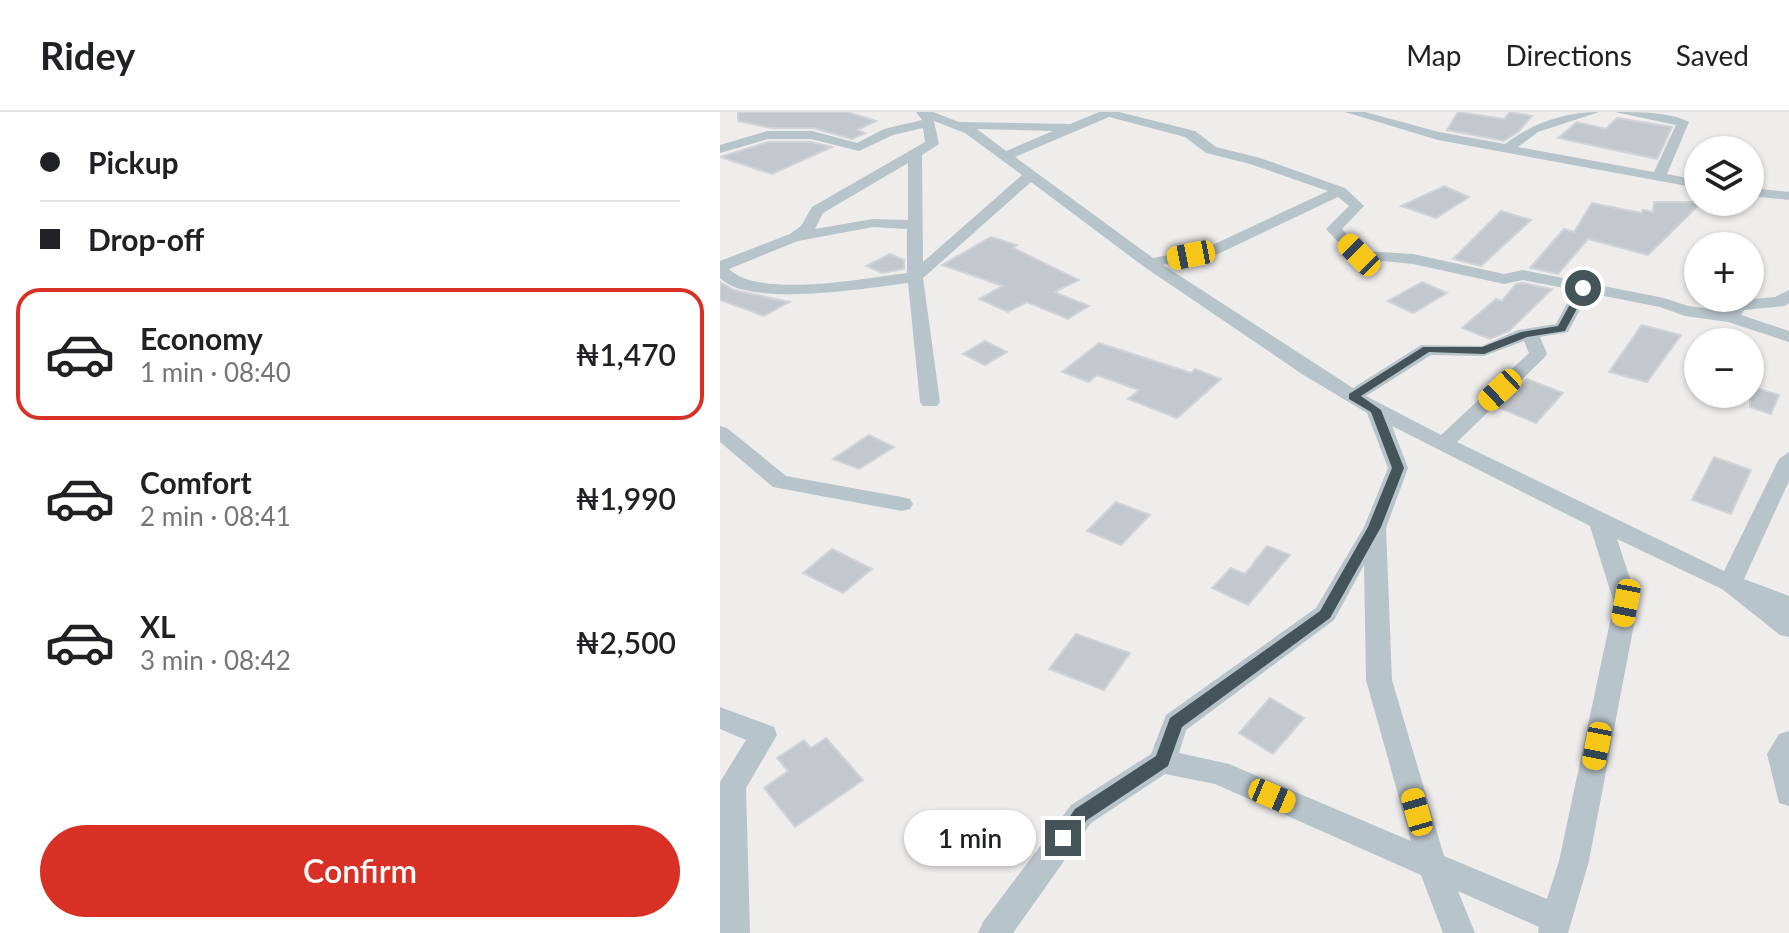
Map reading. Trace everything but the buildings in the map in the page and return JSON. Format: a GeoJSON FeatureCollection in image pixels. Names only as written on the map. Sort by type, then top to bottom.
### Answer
{"type":"FeatureCollection","features":[{"type":"Feature","properties":{"kind":"street"},"geometry":{"type":"LineString","coordinates":[[1007,155],[1109,112],[1190,134],[1211,150],[1255,161],[1340,191],[1357,206],[1334,229],[1359,255],[1413,259],[1504,279],[1523,275],[1664,303],[1709,316],[1731,317],[1789,337]]}},
{"type":"Feature","properties":{"kind":"street"},"geometry":{"type":"LineString","coordinates":[[1351,112],[1438,136],[1684,182]]}},
{"type":"Feature","properties":{"kind":"street"},"geometry":{"type":"LineString","coordinates":[[1507,149],[1533,129],[1593,112]]}},
{"type":"Feature","properties":{"kind":"street"},"geometry":{"type":"LineString","coordinates":[[1621,112],[1683,122],[1658,178]]}},
{"type":"Feature","properties":{"kind":"street"},"geometry":{"type":"LineString","coordinates":[[926,117],[932,144],[817,210],[807,229],[795,237],[723,274],[733,282],[803,291],[915,277],[1030,175]]}},
{"type":"Feature","properties":{"kind":"street"},"geometry":{"type":"LineString","coordinates":[[720,149],[767,135],[812,135],[837,144],[859,147],[926,117],[970,130],[1149,263],[1364,403],[1600,522],[1730,583],[1789,606]]}},
{"type":"Feature","properties":{"kind":"street"},"geometry":{"type":"LineString","coordinates":[[951,124],[1073,128]]}},
{"type":"Feature","properties":{"kind":"street"},"geometry":{"type":"LineString","coordinates":[[915,155],[915,277],[930,402]]}},
{"type":"Feature","properties":{"kind":"street"},"geometry":{"type":"LineString","coordinates":[[1149,263],[1212,251],[1340,191]]}},
{"type":"Feature","properties":{"kind":"street"},"geometry":{"type":"LineString","coordinates":[[1764,193],[1789,196]]}},
{"type":"Feature","properties":{"kind":"street"},"geometry":{"type":"LineString","coordinates":[[795,237],[873,223],[913,225]]}},
{"type":"Feature","properties":{"kind":"street"},"geometry":{"type":"LineString","coordinates":[[1364,403],[1427,349],[1484,351],[1530,334],[1562,328],[1583,288]]}},
{"type":"Feature","properties":{"kind":"street"},"geometry":{"type":"LineString","coordinates":[[1731,317],[1739,305],[1779,302],[1789,295]]}},
{"type":"Feature","properties":{"kind":"street"},"geometry":{"type":"LineString","coordinates":[[1443,444],[1538,354],[1530,334]]}},
{"type":"Feature","properties":{"kind":"street"},"geometry":{"type":"LineString","coordinates":[[994,933],[1081,814],[1162,761],[1175,723],[1325,614],[1375,527],[1398,468],[1364,403]]}},
{"type":"Feature","properties":{"kind":"street"},"geometry":{"type":"LineString","coordinates":[[720,432],[780,482],[902,504]]}},
{"type":"Feature","properties":{"kind":"street"},"geometry":{"type":"LineString","coordinates":[[1730,583],[1789,459]]}},
{"type":"Feature","properties":{"kind":"street"},"geometry":{"type":"LineString","coordinates":[[1162,761],[1219,773],[1432,865],[1555,926],[1574,861],[1626,603],[1600,522]]}},
{"type":"Feature","properties":{"kind":"street"},"geometry":{"type":"LineString","coordinates":[[1375,527],[1379,680],[1432,865],[1459,933]]}},
{"type":"Feature","properties":{"kind":"street"},"geometry":{"type":"LineString","coordinates":[[1730,583],[1789,628]]}},
{"type":"Feature","properties":{"kind":"street"},"geometry":{"type":"LineString","coordinates":[[720,718],[764,735],[732,786],[734,933]]}},
{"type":"Feature","properties":{"kind":"street"},"geometry":{"type":"LineString","coordinates":[[1789,742],[1781,754],[1789,794]]}},
{"type":"Feature","properties":{"kind":"route"},"geometry":{"type":"LineString","coordinates":[[1063,838],[1081,814],[1162,761],[1175,723],[1325,614],[1375,527],[1398,468],[1376,410],[1353,396],[1427,349],[1484,351],[1524,334],[1562,328],[1583,288]]}}]}
